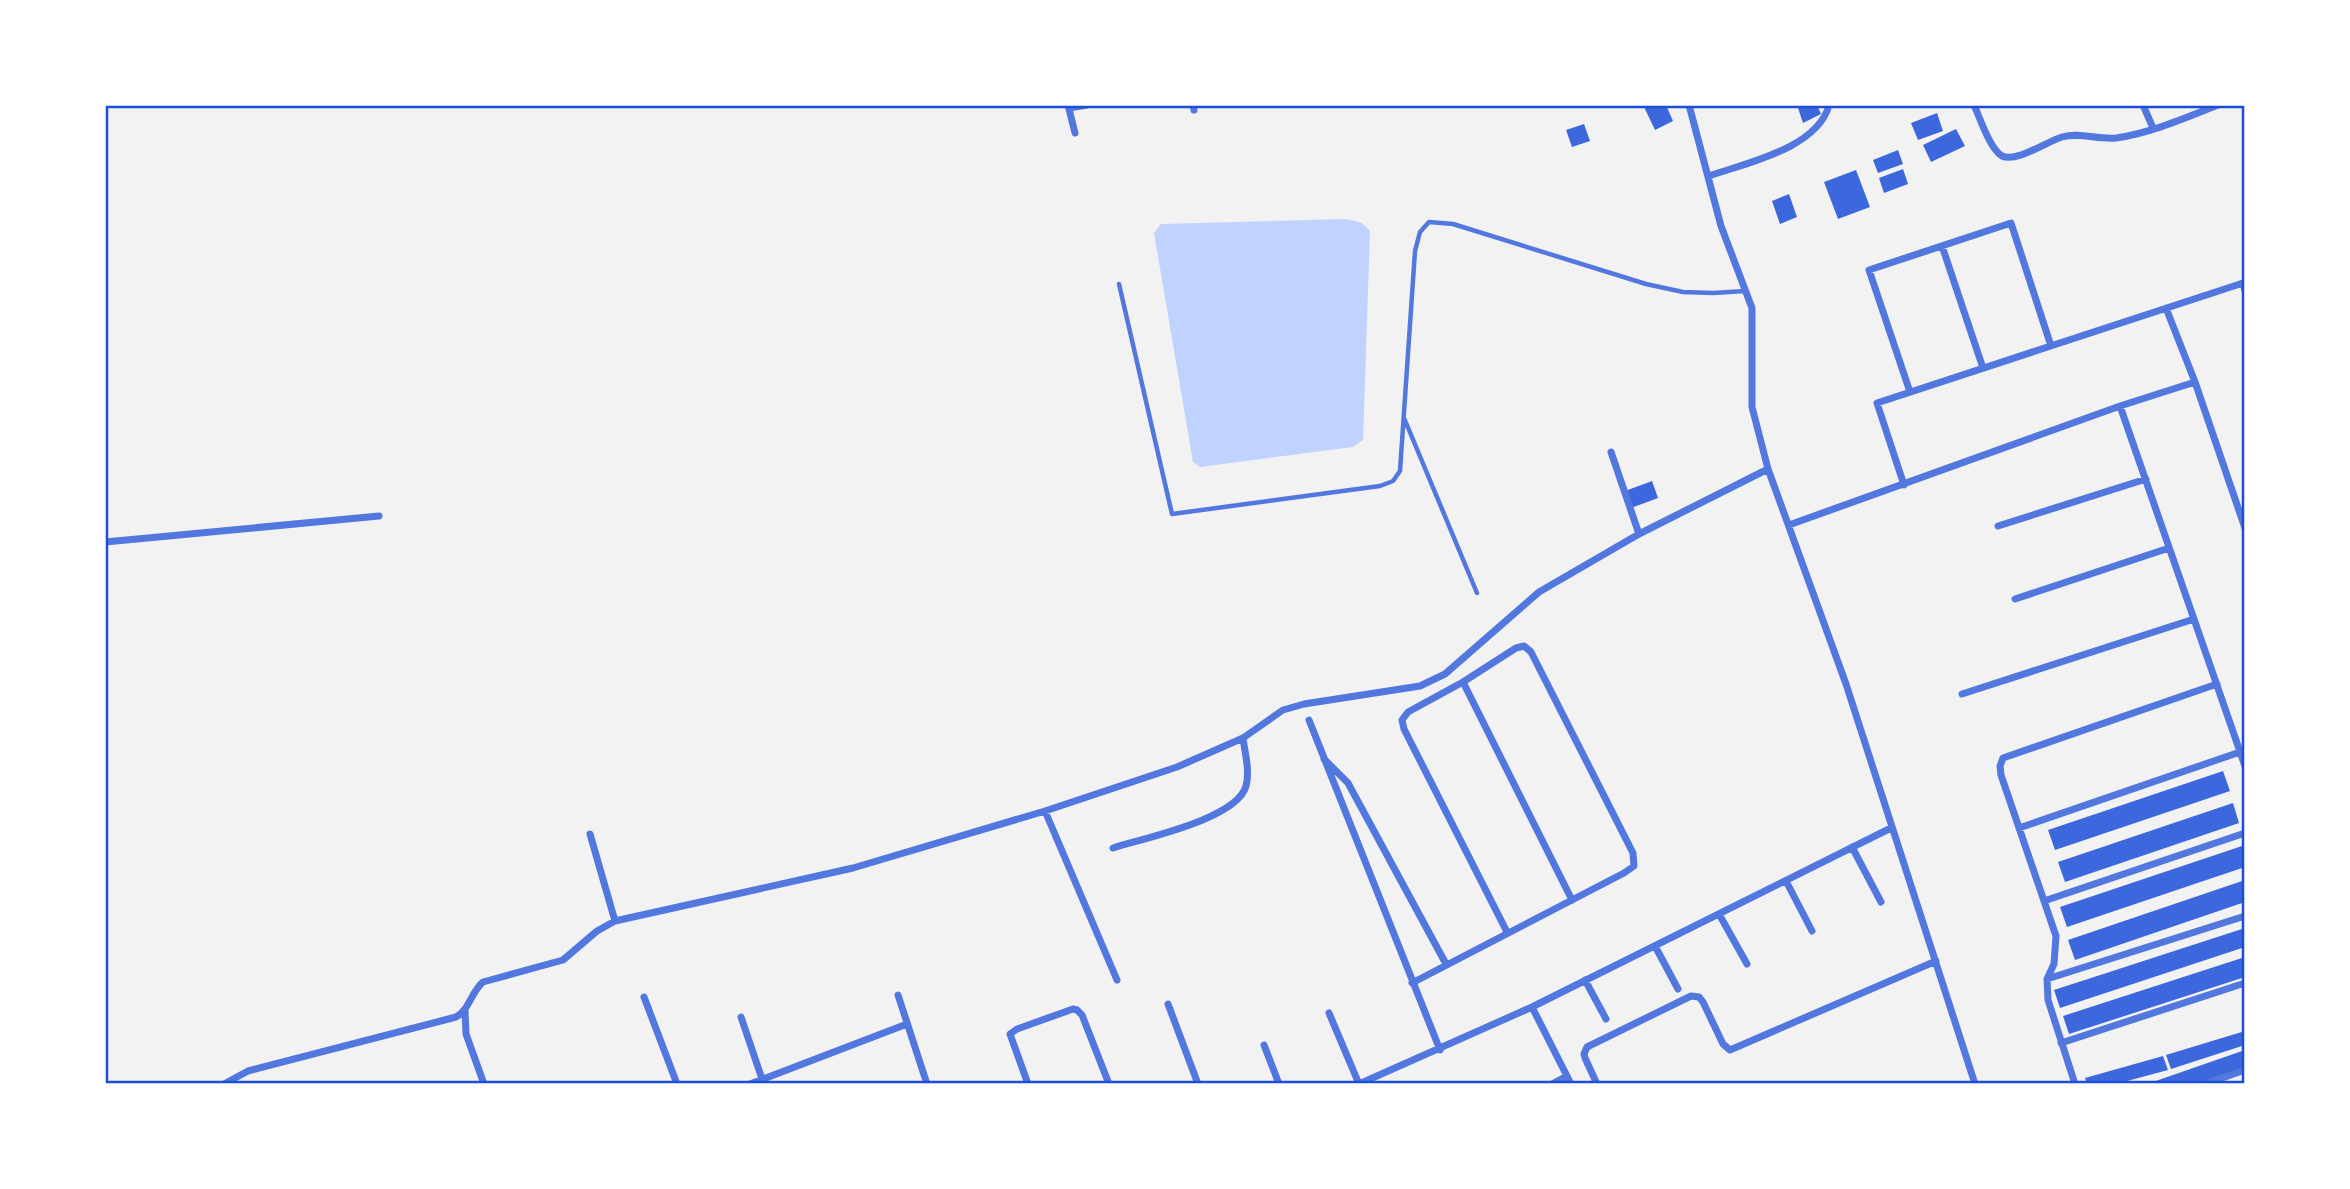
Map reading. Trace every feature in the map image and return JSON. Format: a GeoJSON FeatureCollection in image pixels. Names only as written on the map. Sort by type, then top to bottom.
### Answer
{"type":"FeatureCollection","features":[{"type":"Feature","properties":{"kind":"street"},"geometry":{"type":"LineString","coordinates":[[1075,133],[1069,107],[1087,105]]}},
{"type":"Feature","properties":{"kind":"street"},"geometry":{"type":"LineString","coordinates":[[1689,105],[1721,226],[1752,308],[1752,407],[1768,469],[1846,684],[1975,1084]]}},
{"type":"Feature","properties":{"kind":"street"},"geometry":{"type":"LineString","coordinates":[[1709,176],[1799,142],[1819,125],[1829,105]]}},
{"type":"Feature","properties":{"kind":"street"},"geometry":{"type":"LineString","coordinates":[[1974,105],[1993,146],[2001,155],[2007,157],[2017,156],[2065,136],[2116,138],[2218,105]]}},
{"type":"Feature","properties":{"kind":"street"},"geometry":{"type":"LineString","coordinates":[[2143,105],[2153,128]]}},
{"type":"Feature","properties":{"kind":"street"},"geometry":{"type":"LineString","coordinates":[[1910,392],[1869,270],[2011,223],[2051,345]]}},
{"type":"Feature","properties":{"kind":"street"},"geometry":{"type":"LineString","coordinates":[[1942,246],[1983,368]]}},
{"type":"Feature","properties":{"kind":"street"},"geometry":{"type":"LineString","coordinates":[[1904,485],[1877,403],[2243,283],[2245,291]]}},
{"type":"Feature","properties":{"kind":"street"},"geometry":{"type":"LineString","coordinates":[[2166,308],[2195,382],[2245,528]]}},
{"type":"Feature","properties":{"kind":"street"},"geometry":{"type":"LineString","coordinates":[[1789,525],[2120,406],[2195,382]]}},
{"type":"Feature","properties":{"kind":"street"},"geometry":{"type":"LineString","coordinates":[[2120,406],[2245,766]]}},
{"type":"Feature","properties":{"kind":"street"},"geometry":{"type":"LineString","coordinates":[[1611,452],[1639,534]]}},
{"type":"Feature","properties":{"kind":"street"},"geometry":{"type":"LineString","coordinates":[[224,1084],[248,1071],[456,1017],[465,1010],[477,987],[483,982],[563,960],[597,931],[615,920],[853,869],[1045,811],[1177,767],[1243,738],[1283,710],[1304,704],[1420,686],[1445,674],[1539,592],[1639,534],[1768,469]]}},
{"type":"Feature","properties":{"kind":"street"},"geometry":{"type":"LineString","coordinates":[[1998,526],[2146,479]]}},
{"type":"Feature","properties":{"kind":"street"},"geometry":{"type":"LineString","coordinates":[[105,542],[379,516]]}},
{"type":"Feature","properties":{"kind":"street"},"geometry":{"type":"LineString","coordinates":[[2015,599],[2169,548]]}},
{"type":"Feature","properties":{"kind":"street"},"geometry":{"type":"LineString","coordinates":[[1962,695],[2194,619]]}},
{"type":"Feature","properties":{"kind":"street"},"geometry":{"type":"LineString","coordinates":[[1412,984],[1634,866],[1633,853],[1531,652],[1524,646],[1516,648],[1463,682],[1408,712],[1402,720],[1404,729],[1507,932]]}},
{"type":"Feature","properties":{"kind":"street"},"geometry":{"type":"LineString","coordinates":[[1463,682],[1572,900]]}},
{"type":"Feature","properties":{"kind":"street"},"geometry":{"type":"LineString","coordinates":[[2075,1084],[2048,1000],[2047,979],[2054,964],[2056,936],[2000,766],[2003,758],[2217,684]]}},
{"type":"Feature","properties":{"kind":"street"},"geometry":{"type":"LineString","coordinates":[[1309,720],[1440,1050]]}},
{"type":"Feature","properties":{"kind":"street"},"geometry":{"type":"LineString","coordinates":[[1113,848],[1192,824],[1240,800],[1246,785],[1247,764],[1243,738]]}},
{"type":"Feature","properties":{"kind":"street"},"geometry":{"type":"LineString","coordinates":[[2019,828],[2240,752]]}},
{"type":"Feature","properties":{"kind":"street"},"geometry":{"type":"LineString","coordinates":[[1323,758],[1348,783],[1446,964]]}},
{"type":"Feature","properties":{"kind":"street"},"geometry":{"type":"LineString","coordinates":[[1045,811],[1116,980]]}},
{"type":"Feature","properties":{"kind":"street"},"geometry":{"type":"LineString","coordinates":[[1329,1013],[1359,1084],[1532,1007],[1891,828]]}},
{"type":"Feature","properties":{"kind":"street"},"geometry":{"type":"LineString","coordinates":[[2044,901],[2245,833]]}},
{"type":"Feature","properties":{"kind":"street"},"geometry":{"type":"LineString","coordinates":[[590,834],[615,920]]}},
{"type":"Feature","properties":{"kind":"street"},"geometry":{"type":"LineString","coordinates":[[1852,847],[1881,902]]}},
{"type":"Feature","properties":{"kind":"street"},"geometry":{"type":"LineString","coordinates":[[1786,881],[1812,931]]}},
{"type":"Feature","properties":{"kind":"street"},"geometry":{"type":"LineString","coordinates":[[1719,914],[1747,964]]}},
{"type":"Feature","properties":{"kind":"street"},"geometry":{"type":"LineString","coordinates":[[2047,979],[2245,916]]}},
{"type":"Feature","properties":{"kind":"street"},"geometry":{"type":"LineString","coordinates":[[1655,946],[1678,989]]}},
{"type":"Feature","properties":{"kind":"street"},"geometry":{"type":"LineString","coordinates":[[1597,1084],[1585,1058],[1587,1047],[1690,996],[1699,997],[1703,1002],[1723,1044],[1730,1050],[1936,961]]}},
{"type":"Feature","properties":{"kind":"street"},"geometry":{"type":"LineString","coordinates":[[1585,980],[1606,1019]]}},
{"type":"Feature","properties":{"kind":"street"},"geometry":{"type":"LineString","coordinates":[[2061,1043],[2245,983]]}},
{"type":"Feature","properties":{"kind":"street"},"geometry":{"type":"LineString","coordinates":[[898,995],[927,1084]]}},
{"type":"Feature","properties":{"kind":"street"},"geometry":{"type":"LineString","coordinates":[[644,997],[677,1084]]}},
{"type":"Feature","properties":{"kind":"street"},"geometry":{"type":"LineString","coordinates":[[1168,1004],[1198,1084]]}},
{"type":"Feature","properties":{"kind":"street"},"geometry":{"type":"LineString","coordinates":[[1532,1007],[1569,1080],[1552,1084]]}},
{"type":"Feature","properties":{"kind":"street"},"geometry":{"type":"LineString","coordinates":[[1028,1084],[1010,1034],[1073,1009],[1082,1015],[1109,1084]]}},
{"type":"Feature","properties":{"kind":"street"},"geometry":{"type":"LineString","coordinates":[[465,1010],[466,1034],[484,1084]]}},
{"type":"Feature","properties":{"kind":"street"},"geometry":{"type":"LineString","coordinates":[[741,1017],[762,1079]]}},
{"type":"Feature","properties":{"kind":"street"},"geometry":{"type":"LineString","coordinates":[[750,1084],[907,1024]]}},
{"type":"Feature","properties":{"kind":"street"},"geometry":{"type":"LineString","coordinates":[[1264,1045],[1279,1084]]}},
{"type":"Feature","properties":{"kind":"street"},"geometry":{"type":"LineString","coordinates":[[2205,1084],[2245,1070]]}},
{"type":"Feature","properties":{"kind":"lane"},"geometry":{"type":"LineString","coordinates":[[1119,284],[1172,514],[1380,486],[1393,481],[1400,471],[1415,251],[1420,232],[1429,222],[1453,224],[1646,284],[1683,292],[1745,291]]}},
{"type":"Feature","properties":{"kind":"lane"},"geometry":{"type":"LineString","coordinates":[[1404,417],[1477,593]]}},
{"type":"Feature","properties":{"kind":"water"},"geometry":{"type":"Polygon","coordinates":[[[1346,219],[1362,223],[1370,231],[1363,440],[1353,447],[1200,467],[1193,462],[1154,233],[1161,224],[1346,219]]]}},
{"type":"Feature","properties":{"kind":"building"},"geometry":{"type":"Polygon","coordinates":[[[1666,105],[1673,121],[1655,130],[1644,107],[1666,105]]]}},
{"type":"Feature","properties":{"kind":"building"},"geometry":{"type":"Polygon","coordinates":[[[1797,105],[1817,105],[1821,114],[1803,123],[1797,105]]]}},
{"type":"Feature","properties":{"kind":"building"},"geometry":{"type":"Polygon","coordinates":[[[1937,113],[1943,131],[1918,140],[1911,123],[1937,113]]]}},
{"type":"Feature","properties":{"kind":"building"},"geometry":{"type":"Polygon","coordinates":[[[1584,124],[1590,141],[1572,147],[1566,130],[1584,124]]]}},
{"type":"Feature","properties":{"kind":"building"},"geometry":{"type":"Polygon","coordinates":[[[1956,129],[1965,146],[1931,162],[1923,145],[1956,129]]]}},
{"type":"Feature","properties":{"kind":"building"},"geometry":{"type":"Polygon","coordinates":[[[1898,150],[1903,164],[1878,173],[1873,160],[1898,150]]]}},
{"type":"Feature","properties":{"kind":"building"},"geometry":{"type":"Polygon","coordinates":[[[1903,169],[1908,184],[1884,193],[1879,178],[1903,169]]]}},
{"type":"Feature","properties":{"kind":"building"},"geometry":{"type":"Polygon","coordinates":[[[1856,170],[1870,207],[1838,219],[1824,182],[1856,170]]]}},
{"type":"Feature","properties":{"kind":"building"},"geometry":{"type":"Polygon","coordinates":[[[1789,194],[1797,217],[1780,224],[1772,201],[1789,194]]]}},
{"type":"Feature","properties":{"kind":"building"},"geometry":{"type":"Polygon","coordinates":[[[1652,481],[1658,498],[1631,508],[1625,491],[1652,481]]]}},
{"type":"Feature","properties":{"kind":"building"},"geometry":{"type":"Polygon","coordinates":[[[2223,771],[2230,791],[2055,850],[2048,830],[2223,771]]]}},
{"type":"Feature","properties":{"kind":"building"},"geometry":{"type":"Polygon","coordinates":[[[2233,803],[2239,823],[2065,882],[2058,862],[2233,803]]]}},
{"type":"Feature","properties":{"kind":"building"},"geometry":{"type":"Polygon","coordinates":[[[2245,845],[2245,867],[2067,927],[2060,907],[2245,845]]]}},
{"type":"Feature","properties":{"kind":"building"},"geometry":{"type":"Polygon","coordinates":[[[2245,880],[2245,902],[2075,960],[2068,940],[2245,880]]]}},
{"type":"Feature","properties":{"kind":"building"},"geometry":{"type":"Polygon","coordinates":[[[2245,928],[2245,947],[2060,1008],[2054,990],[2245,928]]]}},
{"type":"Feature","properties":{"kind":"building"},"geometry":{"type":"Polygon","coordinates":[[[2245,957],[2245,977],[2069,1034],[2063,1016],[2245,957]]]}},
{"type":"Feature","properties":{"kind":"building"},"geometry":{"type":"Polygon","coordinates":[[[2245,1031],[2245,1045],[2171,1069],[2166,1055],[2245,1031]]]}},
{"type":"Feature","properties":{"kind":"building"},"geometry":{"type":"Polygon","coordinates":[[[2245,1050],[2245,1069],[2200,1084],[2147,1084],[2245,1050]]]}},
{"type":"Feature","properties":{"kind":"building"},"geometry":{"type":"Polygon","coordinates":[[[2163,1056],[2168,1070],[2116,1084],[2087,1084],[2085,1078],[2163,1056]]]}}]}
